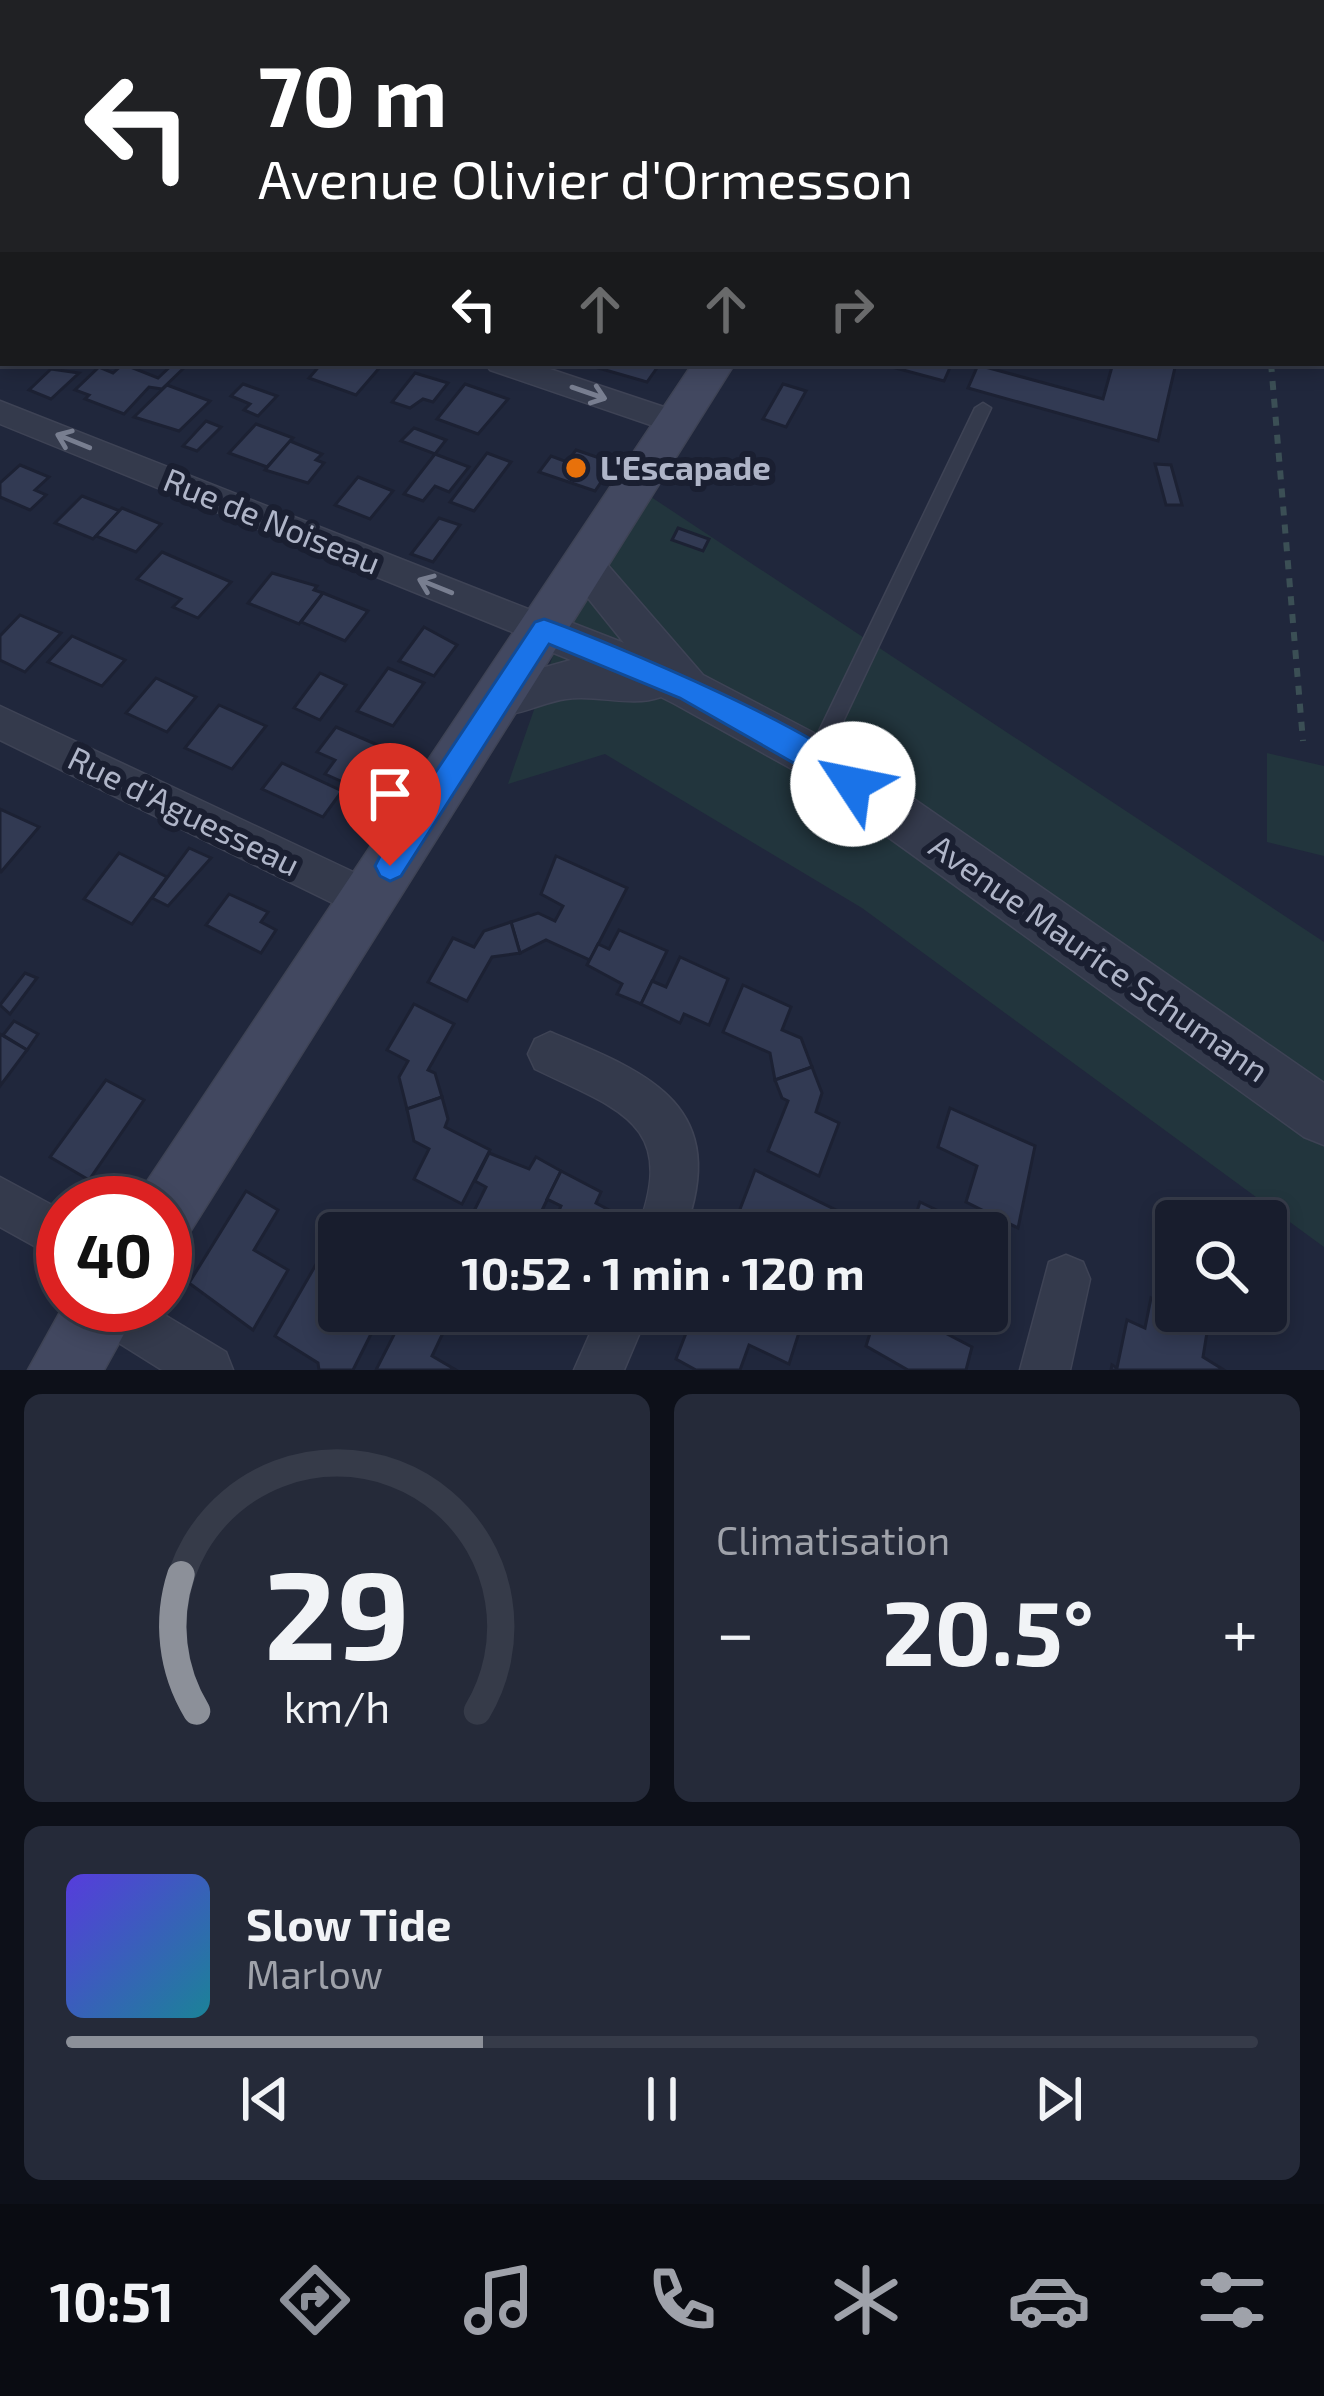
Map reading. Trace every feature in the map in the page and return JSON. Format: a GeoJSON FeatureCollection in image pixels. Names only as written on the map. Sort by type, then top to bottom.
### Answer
{"type":"FeatureCollection","features":[{"type":"Feature","properties":{"kind":"main road"},"geometry":{"type":"LineString","coordinates":[[189,1176],[712,366]]}},
{"type":"Feature","properties":{"kind":"main road"},"geometry":{"type":"LineString","coordinates":[[63,1370],[88,1332]]}},
{"type":"Feature","properties":{"kind":"street"},"geometry":{"type":"LineString","coordinates":[[509,366],[677,423]]}},
{"type":"Feature","properties":{"kind":"street","name":"Rue de Noiseau"},"geometry":{"type":"LineString","coordinates":[[0,412],[544,630]]}},
{"type":"Feature","properties":{"kind":"street","name":"Avenue Maurice Schumann"},"geometry":{"type":"LineString","coordinates":[[584,567],[689,689]]}},
{"type":"Feature","properties":{"kind":"street","name":"Avenue Maurice Schumann"},"geometry":{"type":"LineString","coordinates":[[544,630],[689,689],[816,758],[1324,1117]]}},
{"type":"Feature","properties":{"kind":"street","name":"Avenue Maurice Schumann"},"geometry":{"type":"LineString","coordinates":[[499,698],[568,679],[596,677],[689,689]]}},
{"type":"Feature","properties":{"kind":"street","name":"Rue d'Aguesseau"},"geometry":{"type":"LineString","coordinates":[[0,722],[369,900]]}},
{"type":"Feature","properties":{"kind":"street"},"geometry":{"type":"LineString","coordinates":[[550,1054],[651,1105],[676,1150],[669,1212]]}},
{"type":"Feature","properties":{"kind":"street"},"geometry":{"type":"LineString","coordinates":[[0,1199],[36,1221]]}},
{"type":"Feature","properties":{"kind":"street"},"geometry":{"type":"LineString","coordinates":[[1045,1370],[1066,1279]]}},
{"type":"Feature","properties":{"kind":"street"},"geometry":{"type":"LineString","coordinates":[[147,1332],[208,1370]]}},
{"type":"Feature","properties":{"kind":"street"},"geometry":{"type":"LineString","coordinates":[[599,1370],[616,1332]]}},
{"type":"Feature","properties":{"kind":"lane"},"geometry":{"type":"LineString","coordinates":[[816,758],[983,408]]}},
{"type":"Feature","properties":{"kind":"path"},"geometry":{"type":"LineString","coordinates":[[1270,366],[1304,742]]}},
{"type":"Feature","properties":{"kind":"shaded area"},"geometry":{"type":"Polygon","coordinates":[[[636,487],[1324,942],[1324,1247],[1287,1220],[1287,1200],[1260,1200],[862,908],[605,754],[508,784],[584,567],[636,487]]]}},
{"type":"Feature","properties":{"kind":"shaded area"},"geometry":{"type":"Polygon","coordinates":[[[1267,753],[1324,766],[1324,856],[1267,842],[1267,753]]]}},
{"type":"Feature","properties":{"kind":"building"},"geometry":{"type":"Polygon","coordinates":[[[128,366],[158,378],[171,366],[186,366],[162,389],[149,387],[124,414],[85,399],[89,395],[75,390],[99,367],[113,373],[128,366]]]}},
{"type":"Feature","properties":{"kind":"building"},"geometry":{"type":"Polygon","coordinates":[[[319,366],[381,366],[356,395],[309,378],[319,366]]]}},
{"type":"Feature","properties":{"kind":"building"},"geometry":{"type":"Polygon","coordinates":[[[591,366],[658,366],[647,382],[591,366]]]}},
{"type":"Feature","properties":{"kind":"building"},"geometry":{"type":"Polygon","coordinates":[[[888,366],[951,366],[944,381],[888,366]]]}},
{"type":"Feature","properties":{"kind":"building"},"geometry":{"type":"Polygon","coordinates":[[[982,366],[1103,399],[1112,366],[1175,366],[1158,441],[968,388],[982,366]]]}},
{"type":"Feature","properties":{"kind":"building"},"geometry":{"type":"Polygon","coordinates":[[[51,369],[79,373],[51,399],[29,390],[51,369]]]}},
{"type":"Feature","properties":{"kind":"building"},"geometry":{"type":"Polygon","coordinates":[[[415,373],[448,383],[433,402],[423,399],[410,408],[392,402],[415,373]]]}},
{"type":"Feature","properties":{"kind":"building"},"geometry":{"type":"Polygon","coordinates":[[[243,384],[277,396],[258,416],[244,410],[250,404],[231,396],[243,384]]]}},
{"type":"Feature","properties":{"kind":"building"},"geometry":{"type":"Polygon","coordinates":[[[465,384],[508,399],[478,434],[437,419],[465,384]]]}},
{"type":"Feature","properties":{"kind":"building"},"geometry":{"type":"Polygon","coordinates":[[[783,384],[806,391],[786,427],[763,419],[783,384]]]}},
{"type":"Feature","properties":{"kind":"building"},"geometry":{"type":"Polygon","coordinates":[[[167,385],[210,401],[179,431],[134,417],[167,385]]]}},
{"type":"Feature","properties":{"kind":"building"},"geometry":{"type":"Polygon","coordinates":[[[206,421],[221,427],[197,451],[183,446],[206,421]]]}},
{"type":"Feature","properties":{"kind":"building"},"geometry":{"type":"Polygon","coordinates":[[[256,424],[293,438],[267,467],[229,453],[256,424]]]}},
{"type":"Feature","properties":{"kind":"building"},"geometry":{"type":"Polygon","coordinates":[[[414,428],[446,440],[435,454],[401,441],[414,428]]]}},
{"type":"Feature","properties":{"kind":"building"},"geometry":{"type":"Polygon","coordinates":[[[290,441],[322,454],[316,460],[324,463],[308,483],[265,470],[290,441]]]}},
{"type":"Feature","properties":{"kind":"building","name":"L'Escapade"},"geometry":{"type":"Polygon","coordinates":[[[576,450],[614,463],[595,491],[539,472],[551,456],[567,462],[576,450]]]}},
{"type":"Feature","properties":{"kind":"building"},"geometry":{"type":"Polygon","coordinates":[[[487,453],[511,462],[474,511],[450,502],[487,453]]]}},
{"type":"Feature","properties":{"kind":"building"},"geometry":{"type":"Polygon","coordinates":[[[435,454],[469,467],[449,492],[435,486],[423,501],[404,494],[435,454]]]}},
{"type":"Feature","properties":{"kind":"building"},"geometry":{"type":"Polygon","coordinates":[[[1155,464],[1171,465],[1182,505],[1166,505],[1155,464]]]}},
{"type":"Feature","properties":{"kind":"building"},"geometry":{"type":"Polygon","coordinates":[[[20,465],[49,477],[35,490],[46,495],[30,510],[0,497],[0,483],[20,465]]]}},
{"type":"Feature","properties":{"kind":"building"},"geometry":{"type":"Polygon","coordinates":[[[358,477],[393,491],[370,519],[335,505],[358,477]]]}},
{"type":"Feature","properties":{"kind":"building"},"geometry":{"type":"Polygon","coordinates":[[[82,496],[120,511],[93,539],[55,523],[82,496]]]}},
{"type":"Feature","properties":{"kind":"building"},"geometry":{"type":"Polygon","coordinates":[[[122,508],[161,524],[136,552],[96,536],[122,508]]]}},
{"type":"Feature","properties":{"kind":"building"},"geometry":{"type":"Polygon","coordinates":[[[439,518],[460,525],[433,562],[411,554],[439,518]]]}},
{"type":"Feature","properties":{"kind":"building"},"geometry":{"type":"Polygon","coordinates":[[[678,528],[709,539],[703,551],[672,540],[678,528]]]}},
{"type":"Feature","properties":{"kind":"building"},"geometry":{"type":"Polygon","coordinates":[[[162,552],[231,582],[198,618],[173,607],[181,599],[137,579],[162,552]]]}},
{"type":"Feature","properties":{"kind":"building"},"geometry":{"type":"Polygon","coordinates":[[[272,573],[317,586],[314,590],[323,593],[299,624],[248,603],[272,573]]]}},
{"type":"Feature","properties":{"kind":"building"},"geometry":{"type":"Polygon","coordinates":[[[323,593],[368,611],[345,641],[301,622],[323,593]]]}},
{"type":"Feature","properties":{"kind":"building"},"geometry":{"type":"Polygon","coordinates":[[[20,615],[61,633],[25,672],[0,660],[0,636],[20,615]]]}},
{"type":"Feature","properties":{"kind":"building"},"geometry":{"type":"Polygon","coordinates":[[[424,627],[457,645],[434,676],[399,661],[424,627]]]}},
{"type":"Feature","properties":{"kind":"building"},"geometry":{"type":"Polygon","coordinates":[[[72,636],[125,660],[102,686],[48,662],[72,636]]]}},
{"type":"Feature","properties":{"kind":"building"},"geometry":{"type":"Polygon","coordinates":[[[388,668],[424,683],[393,726],[357,711],[388,668]]]}},
{"type":"Feature","properties":{"kind":"building"},"geometry":{"type":"Polygon","coordinates":[[[320,673],[346,685],[320,720],[294,708],[320,673]]]}},
{"type":"Feature","properties":{"kind":"building"},"geometry":{"type":"Polygon","coordinates":[[[156,678],[196,697],[167,732],[126,713],[156,678]]]}},
{"type":"Feature","properties":{"kind":"building"},"geometry":{"type":"Polygon","coordinates":[[[219,705],[266,726],[232,769],[185,748],[219,705]]]}},
{"type":"Feature","properties":{"kind":"building"},"geometry":{"type":"Polygon","coordinates":[[[336,727],[380,746],[366,766],[399,782],[385,801],[325,774],[335,760],[317,752],[336,727]]]}},
{"type":"Feature","properties":{"kind":"building"},"geometry":{"type":"Polygon","coordinates":[[[282,763],[342,791],[323,817],[262,789],[282,763]]]}},
{"type":"Feature","properties":{"kind":"building"},"geometry":{"type":"Polygon","coordinates":[[[0,809],[39,827],[1,872],[0,872],[0,809]]]}},
{"type":"Feature","properties":{"kind":"building"},"geometry":{"type":"Polygon","coordinates":[[[189,848],[211,858],[168,906],[152,898],[189,848]]]}},
{"type":"Feature","properties":{"kind":"building"},"geometry":{"type":"Polygon","coordinates":[[[119,853],[167,877],[132,924],[84,899],[119,853]]]}},
{"type":"Feature","properties":{"kind":"building"},"geometry":{"type":"Polygon","coordinates":[[[556,856],[627,888],[590,960],[546,940],[520,953],[511,922],[538,913],[555,921],[563,906],[541,894],[556,856]]]}},
{"type":"Feature","properties":{"kind":"building"},"geometry":{"type":"Polygon","coordinates":[[[229,894],[268,912],[261,922],[276,930],[261,953],[206,925],[229,894]]]}},
{"type":"Feature","properties":{"kind":"building"},"geometry":{"type":"Polygon","coordinates":[[[511,922],[520,953],[492,957],[467,1001],[428,982],[453,938],[474,947],[484,931],[511,922]]]}},
{"type":"Feature","properties":{"kind":"building"},"geometry":{"type":"Polygon","coordinates":[[[619,930],[667,951],[641,1004],[617,994],[622,984],[587,965],[598,944],[609,949],[619,930]]]}},
{"type":"Feature","properties":{"kind":"building"},"geometry":{"type":"Polygon","coordinates":[[[680,957],[728,979],[709,1025],[684,1014],[680,1023],[641,1004],[652,981],[666,987],[680,957]]]}},
{"type":"Feature","properties":{"kind":"building"},"geometry":{"type":"Polygon","coordinates":[[[25,973],[37,978],[10,1014],[0,1005],[25,973]]]}},
{"type":"Feature","properties":{"kind":"building"},"geometry":{"type":"Polygon","coordinates":[[[743,985],[791,1007],[782,1030],[801,1038],[812,1067],[775,1080],[770,1053],[723,1032],[743,985]]]}},
{"type":"Feature","properties":{"kind":"building"},"geometry":{"type":"Polygon","coordinates":[[[414,1004],[454,1024],[428,1070],[435,1073],[442,1097],[407,1109],[399,1077],[408,1061],[387,1050],[414,1004]]]}},
{"type":"Feature","properties":{"kind":"building"},"geometry":{"type":"Polygon","coordinates":[[[14,1021],[38,1034],[27,1050],[3,1035],[14,1021]]]}},
{"type":"Feature","properties":{"kind":"building"},"geometry":{"type":"Polygon","coordinates":[[[0,1034],[27,1050],[0,1086],[0,1034]]]}},
{"type":"Feature","properties":{"kind":"building"},"geometry":{"type":"Polygon","coordinates":[[[812,1067],[822,1093],[816,1112],[839,1123],[819,1176],[768,1151],[788,1101],[775,1080],[812,1067]]]}},
{"type":"Feature","properties":{"kind":"building"},"geometry":{"type":"Polygon","coordinates":[[[106,1080],[144,1100],[92,1176],[82,1176],[50,1157],[106,1080]]]}},
{"type":"Feature","properties":{"kind":"building"},"geometry":{"type":"Polygon","coordinates":[[[442,1097],[448,1119],[445,1127],[490,1150],[462,1204],[414,1179],[429,1149],[414,1141],[407,1109],[442,1097]]]}},
{"type":"Feature","properties":{"kind":"building"},"geometry":{"type":"Polygon","coordinates":[[[950,1108],[1035,1146],[1018,1228],[1008,1223],[1008,1212],[986,1212],[966,1202],[977,1166],[938,1147],[950,1108]]]}},
{"type":"Feature","properties":{"kind":"building"},"geometry":{"type":"Polygon","coordinates":[[[489,1153],[529,1169],[536,1157],[561,1171],[541,1212],[476,1212],[486,1187],[475,1181],[489,1153]]]}},
{"type":"Feature","properties":{"kind":"building"},"geometry":{"type":"Polygon","coordinates":[[[755,1170],[840,1212],[739,1212],[755,1170]]]}},
{"type":"Feature","properties":{"kind":"building"},"geometry":{"type":"Polygon","coordinates":[[[561,1171],[601,1192],[596,1203],[613,1212],[558,1212],[561,1206],[547,1199],[561,1171]]]}},
{"type":"Feature","properties":{"kind":"building"},"geometry":{"type":"Polygon","coordinates":[[[246,1191],[278,1210],[254,1250],[288,1270],[253,1330],[192,1285],[246,1191]]]}},
{"type":"Feature","properties":{"kind":"building"},"geometry":{"type":"Polygon","coordinates":[[[920,1202],[941,1212],[917,1212],[920,1202]]]}},
{"type":"Feature","properties":{"kind":"building"},"geometry":{"type":"Polygon","coordinates":[[[318,1261],[318,1332],[372,1332],[353,1370],[319,1370],[318,1363],[275,1336],[318,1261]]]}},
{"type":"Feature","properties":{"kind":"building"},"geometry":{"type":"Polygon","coordinates":[[[1151,1298],[1155,1300],[1155,1332],[1207,1332],[1203,1357],[1224,1370],[1111,1370],[1112,1365],[1117,1368],[1127,1320],[1145,1328],[1151,1298]]]}},
{"type":"Feature","properties":{"kind":"building"},"geometry":{"type":"Polygon","coordinates":[[[395,1332],[443,1332],[432,1356],[456,1370],[376,1370],[395,1332]]]}},
{"type":"Feature","properties":{"kind":"building"},"geometry":{"type":"Polygon","coordinates":[[[686,1332],[799,1332],[789,1364],[749,1345],[740,1370],[696,1370],[676,1359],[686,1332]]]}},
{"type":"Feature","properties":{"kind":"building"},"geometry":{"type":"Polygon","coordinates":[[[870,1332],[943,1332],[972,1347],[966,1370],[908,1370],[866,1346],[870,1332]]]}},
{"type":"Feature","properties":{"kind":"place","name":"L'Escapade"},"geometry":{"type":"Point","coordinates":[576,468]}},
{"type":"Feature","properties":{"kind":"route"},"geometry":{"type":"LineString","coordinates":[[390,866],[544,630],[689,689],[816,758],[853,784]]}}]}
